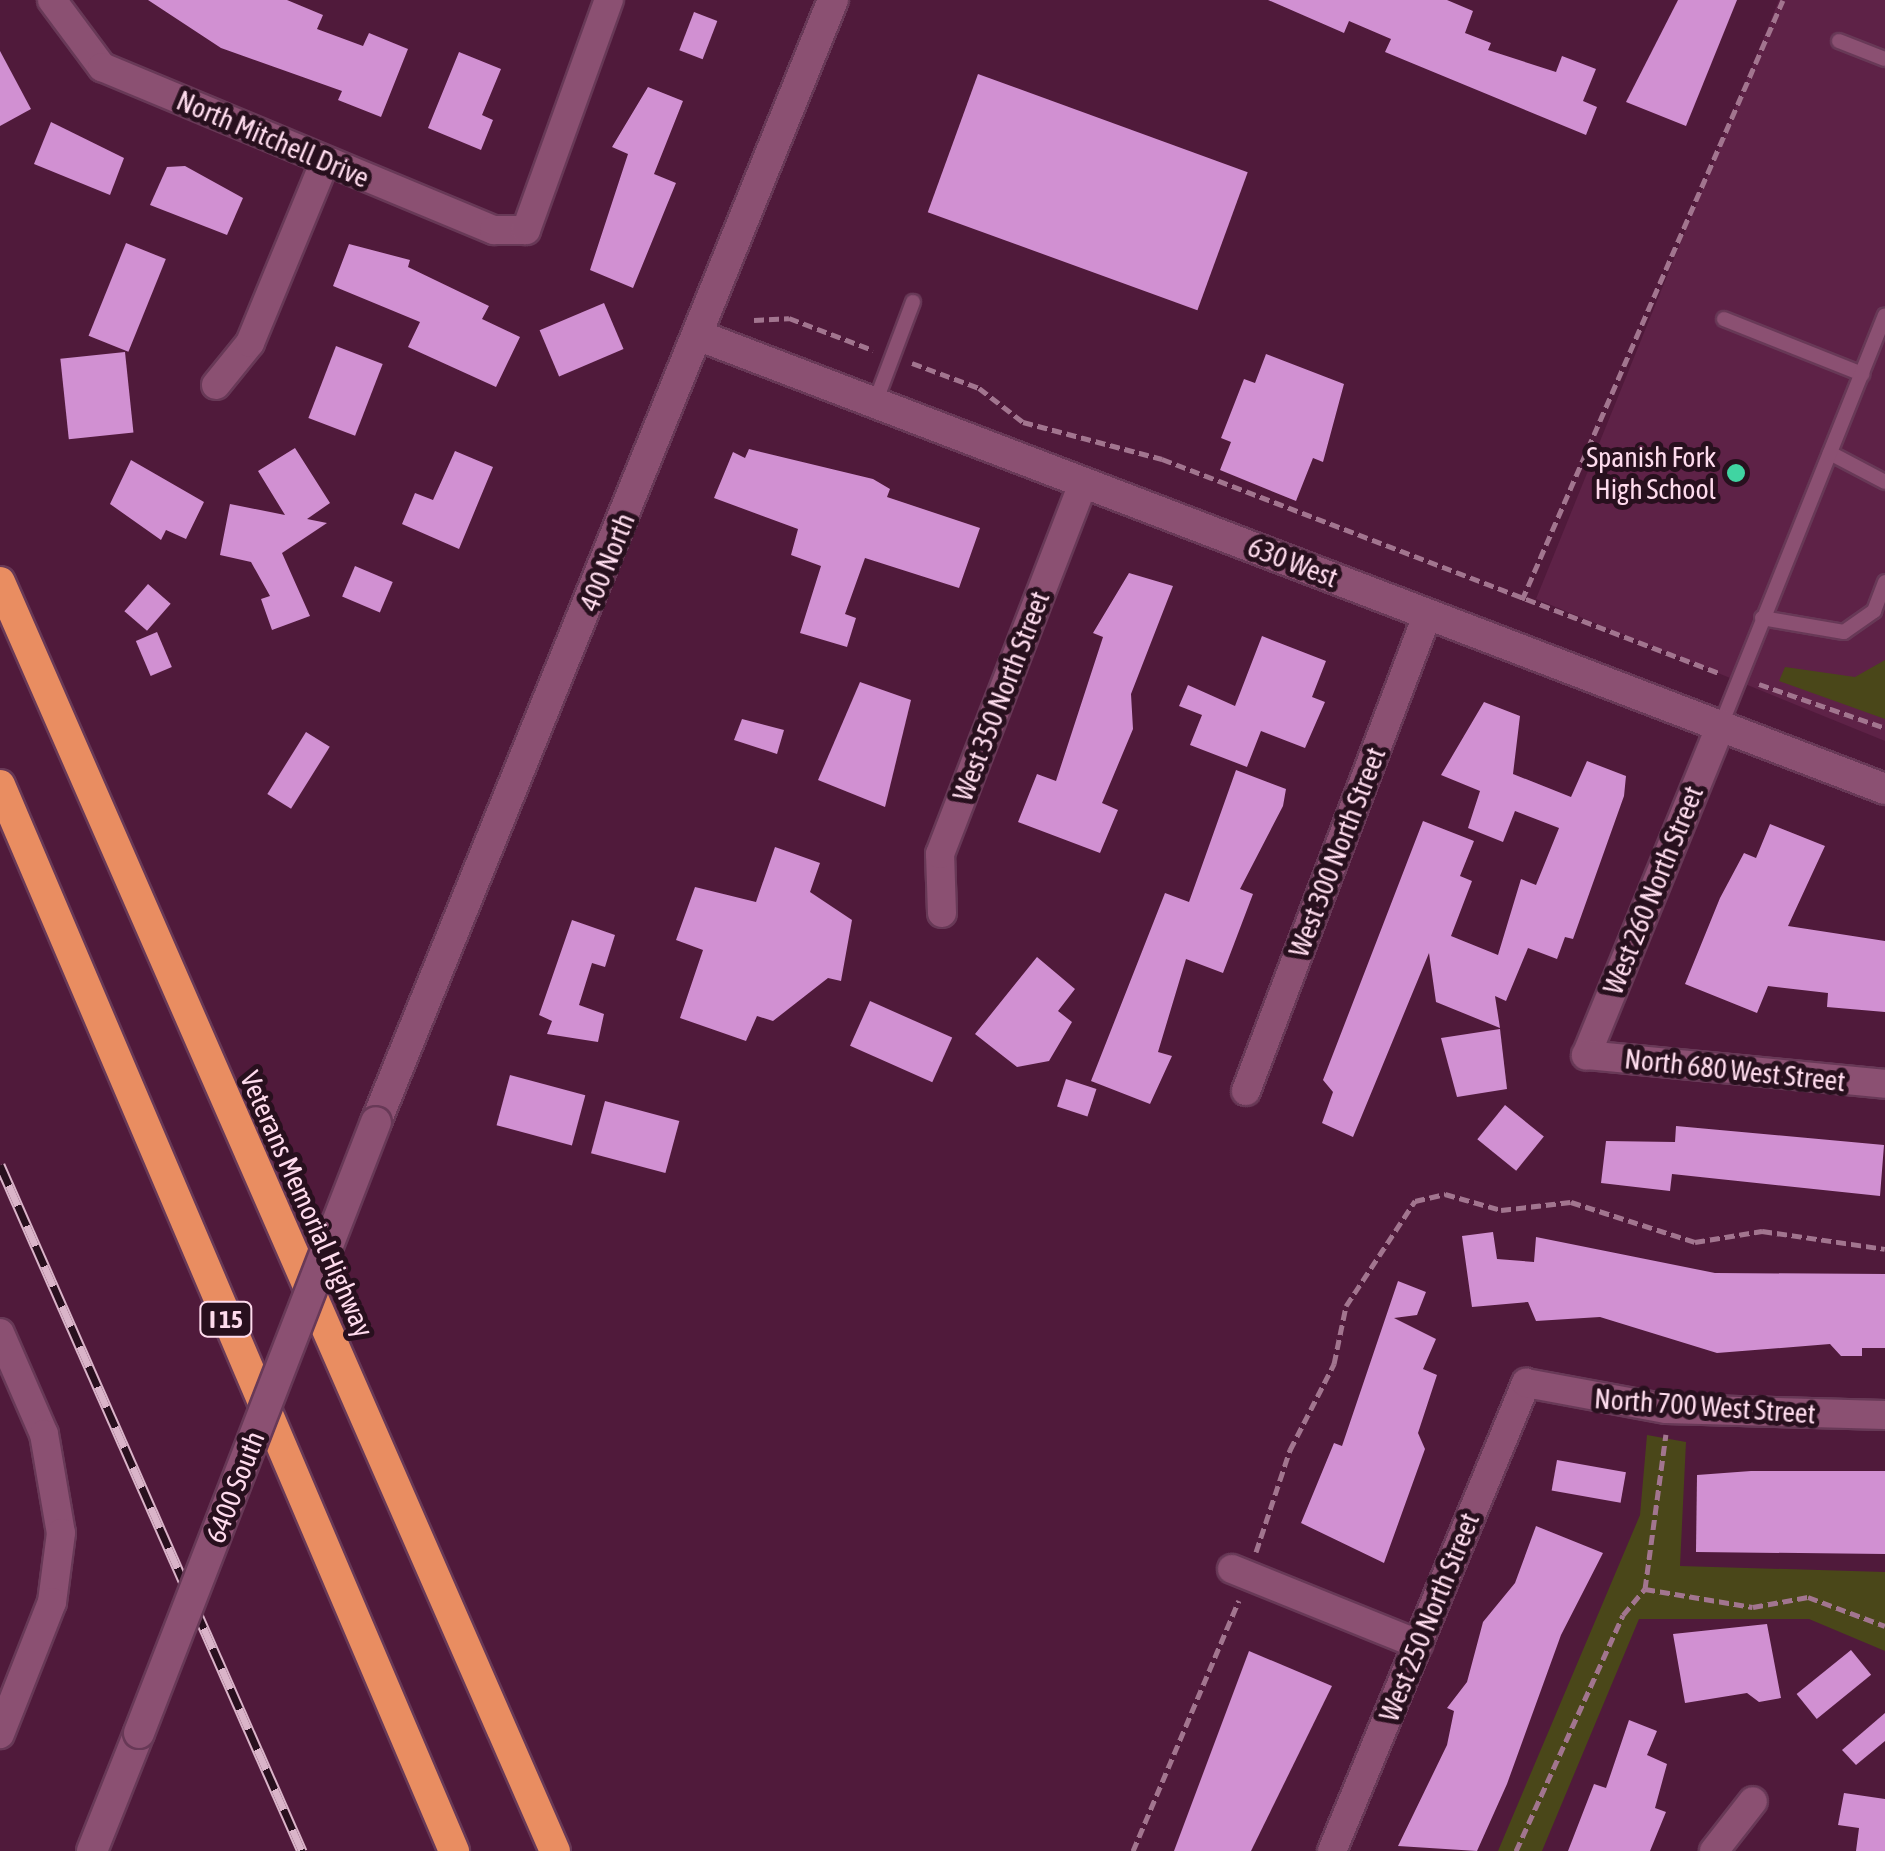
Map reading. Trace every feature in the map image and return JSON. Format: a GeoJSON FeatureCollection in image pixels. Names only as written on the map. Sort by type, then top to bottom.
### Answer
{"type":"FeatureCollection","features":[{"type":"Feature","properties":{"kind":"highway","name":"Veterans Memorial Highway"},"geometry":{"type":"LineString","coordinates":[[0,582],[555,1851]]}},
{"type":"Feature","properties":{"kind":"highway","name":"I 15"},"geometry":{"type":"LineString","coordinates":[[0,785],[454,1851]]}},
{"type":"Feature","properties":{"kind":"main road","name":"400 North"},"geometry":{"type":"LineString","coordinates":[[376,1122],[700,336],[833,0]]}},
{"type":"Feature","properties":{"kind":"main road","name":"630 West"},"geometry":{"type":"LineString","coordinates":[[700,336],[1885,790]]}},
{"type":"Feature","properties":{"kind":"main road","name":"6400 South"},"geometry":{"type":"LineString","coordinates":[[92,1851],[376,1122]]}},
{"type":"Feature","properties":{"kind":"street","name":"North Mitchell Drive"},"geometry":{"type":"LineString","coordinates":[[52,0],[102,67],[494,230],[526,230],[609,0]]}},
{"type":"Feature","properties":{"kind":"street"},"geometry":{"type":"LineString","coordinates":[[216,385],[250,343],[325,161]]}},
{"type":"Feature","properties":{"kind":"street","name":"West 350 North Street"},"geometry":{"type":"LineString","coordinates":[[942,913],[940,854],[1083,484]]}},
{"type":"Feature","properties":{"kind":"street","name":"West 300 North Street"},"geometry":{"type":"LineString","coordinates":[[1246,1092],[1428,613]]}},
{"type":"Feature","properties":{"kind":"street","name":"West 260 North Street"},"geometry":{"type":"LineString","coordinates":[[1586,1055],[1720,726]]}},
{"type":"Feature","properties":{"kind":"street","name":"North 680 West Street"},"geometry":{"type":"LineString","coordinates":[[1586,1055],[1885,1084]]}},
{"type":"Feature","properties":{"kind":"street"},"geometry":{"type":"LineString","coordinates":[[0,1333],[44,1434],[60,1533],[52,1602],[0,1734]]}},
{"type":"Feature","properties":{"kind":"street","name":"North 700 West Street"},"geometry":{"type":"LineString","coordinates":[[1526,1383],[1669,1409],[1885,1415]]}},
{"type":"Feature","properties":{"kind":"street","name":"West 250 North Street"},"geometry":{"type":"LineString","coordinates":[[1332,1851],[1526,1383]]}},
{"type":"Feature","properties":{"kind":"street"},"geometry":{"type":"LineString","coordinates":[[1240,1573],[1418,1644]]}},
{"type":"Feature","properties":{"kind":"street"},"geometry":{"type":"LineString","coordinates":[[1714,1851],[1753,1801]]}},
{"type":"Feature","properties":{"kind":"lane"},"geometry":{"type":"LineString","coordinates":[[1838,41],[1885,59]]}},
{"type":"Feature","properties":{"kind":"lane"},"geometry":{"type":"LineString","coordinates":[[875,403],[912,302]]}},
{"type":"Feature","properties":{"kind":"lane"},"geometry":{"type":"LineString","coordinates":[[1720,726],[1885,316]]}},
{"type":"Feature","properties":{"kind":"lane"},"geometry":{"type":"LineString","coordinates":[[1724,319],[1862,374]]}},
{"type":"Feature","properties":{"kind":"lane"},"geometry":{"type":"LineString","coordinates":[[1830,453],[1885,482]]}},
{"type":"Feature","properties":{"kind":"lane"},"geometry":{"type":"LineString","coordinates":[[1762,618],[1844,632],[1874,610],[1885,582]]}},
{"type":"Feature","properties":{"kind":"path"},"geometry":{"type":"LineString","coordinates":[[1522,600],[1783,0]]}},
{"type":"Feature","properties":{"kind":"path"},"geometry":{"type":"LineString","coordinates":[[754,320],[790,318],[878,351]]}},
{"type":"Feature","properties":{"kind":"path"},"geometry":{"type":"LineString","coordinates":[[910,362],[980,388],[1023,422],[1113,442],[1716,673]]}},
{"type":"Feature","properties":{"kind":"path"},"geometry":{"type":"LineString","coordinates":[[1771,687],[1885,728]]}},
{"type":"Feature","properties":{"kind":"path"},"geometry":{"type":"LineString","coordinates":[[1134,1851],[1290,1450],[1334,1364],[1346,1306],[1415,1201],[1445,1194],[1501,1210],[1571,1202],[1695,1242],[1762,1231],[1885,1249]]}},
{"type":"Feature","properties":{"kind":"path"},"geometry":{"type":"LineString","coordinates":[[1516,1851],[1624,1615],[1644,1589],[1669,1409]]}},
{"type":"Feature","properties":{"kind":"path"},"geometry":{"type":"LineString","coordinates":[[1644,1589],[1753,1608],[1808,1597],[1885,1626]]}},
{"type":"Feature","properties":{"kind":"shaded area","name":"Spanish Fork High School"},"geometry":{"type":"Polygon","coordinates":[[[1779,0],[1885,0],[1885,741],[1536,599],[1779,0]]]}},
{"type":"Feature","properties":{"kind":"shaded area"},"geometry":{"type":"Polygon","coordinates":[[[1885,660],[1885,719],[1779,681],[1785,667],[1855,677],[1885,660]]]}},
{"type":"Feature","properties":{"kind":"shaded area"},"geometry":{"type":"Polygon","coordinates":[[[1647,1435],[1686,1442],[1680,1566],[1885,1572],[1885,1651],[1809,1619],[1639,1619],[1542,1851],[1498,1851],[1640,1515],[1647,1435]]]}},
{"type":"Feature","properties":{"kind":"building"},"geometry":{"type":"Polygon","coordinates":[[[148,0],[287,0],[323,15],[317,29],[363,46],[369,33],[408,49],[381,117],[338,100],[342,91],[221,48],[148,0]]]}},
{"type":"Feature","properties":{"kind":"building"},"geometry":{"type":"Polygon","coordinates":[[[1268,0],[1447,0],[1473,11],[1465,33],[1491,43],[1488,50],[1556,72],[1562,56],[1596,69],[1583,101],[1597,107],[1586,135],[1385,52],[1391,39],[1349,21],[1344,33],[1268,0]]]}},
{"type":"Feature","properties":{"kind":"building"},"geometry":{"type":"Polygon","coordinates":[[[1678,0],[1737,0],[1686,126],[1626,102],[1678,0]]]}},
{"type":"Feature","properties":{"kind":"building"},"geometry":{"type":"Polygon","coordinates":[[[694,12],[717,21],[703,59],[679,50],[694,12]]]}},
{"type":"Feature","properties":{"kind":"building"},"geometry":{"type":"Polygon","coordinates":[[[0,51],[31,109],[0,126],[0,51]]]}},
{"type":"Feature","properties":{"kind":"building"},"geometry":{"type":"Polygon","coordinates":[[[459,52],[501,69],[482,115],[493,120],[481,150],[428,128],[459,52]]]}},
{"type":"Feature","properties":{"kind":"building"},"geometry":{"type":"Polygon","coordinates":[[[978,74],[1248,172],[1197,310],[928,212],[978,74]]]}},
{"type":"Feature","properties":{"kind":"building"},"geometry":{"type":"Polygon","coordinates":[[[648,87],[683,101],[654,174],[676,183],[633,288],[590,270],[628,154],[612,147],[648,87]]]}},
{"type":"Feature","properties":{"kind":"building"},"geometry":{"type":"Polygon","coordinates":[[[51,122],[124,158],[110,195],[34,164],[51,122]]]}},
{"type":"Feature","properties":{"kind":"building"},"geometry":{"type":"Polygon","coordinates":[[[185,166],[243,198],[227,235],[150,205],[167,167],[185,166]]]}},
{"type":"Feature","properties":{"kind":"building"},"geometry":{"type":"Polygon","coordinates":[[[126,243],[166,259],[128,352],[89,336],[126,243]]]}},
{"type":"Feature","properties":{"kind":"building"},"geometry":{"type":"Polygon","coordinates":[[[349,244],[410,260],[408,267],[489,306],[482,319],[520,337],[496,387],[408,347],[420,322],[333,286],[349,244]]]}},
{"type":"Feature","properties":{"kind":"building"},"geometry":{"type":"Polygon","coordinates":[[[604,303],[624,349],[559,376],[540,330],[604,303]]]}},
{"type":"Feature","properties":{"kind":"building"},"geometry":{"type":"Polygon","coordinates":[[[336,346],[383,364],[355,436],[308,418],[336,346]]]}},
{"type":"Feature","properties":{"kind":"building"},"geometry":{"type":"Polygon","coordinates":[[[125,352],[133,433],[69,439],[60,359],[125,352]]]}},
{"type":"Feature","properties":{"kind":"building"},"geometry":{"type":"Polygon","coordinates":[[[1266,354],[1344,384],[1323,462],[1313,458],[1296,501],[1220,470],[1231,442],[1221,438],[1244,379],[1255,383],[1266,354]]]}},
{"type":"Feature","properties":{"kind":"building"},"geometry":{"type":"Polygon","coordinates":[[[295,448],[330,503],[307,519],[327,523],[282,553],[310,616],[272,630],[261,599],[270,596],[251,562],[220,555],[230,504],[285,515],[258,471],[295,448]]]}},
{"type":"Feature","properties":{"kind":"building"},"geometry":{"type":"Polygon","coordinates":[[[749,449],[873,479],[890,489],[887,497],[980,528],[959,588],[865,558],[845,614],[856,618],[847,647],[800,633],[821,566],[791,555],[798,529],[714,498],[733,452],[745,458],[749,449]]]}},
{"type":"Feature","properties":{"kind":"building"},"geometry":{"type":"Polygon","coordinates":[[[455,451],[493,467],[459,549],[402,524],[415,493],[433,500],[455,451]]]}},
{"type":"Feature","properties":{"kind":"building"},"geometry":{"type":"Polygon","coordinates":[[[131,460],[204,502],[186,539],[166,530],[161,540],[110,504],[131,460]]]}},
{"type":"Feature","properties":{"kind":"building"},"geometry":{"type":"Polygon","coordinates":[[[355,566],[393,582],[380,612],[342,596],[355,566]]]}},
{"type":"Feature","properties":{"kind":"building"},"geometry":{"type":"Polygon","coordinates":[[[1129,573],[1173,586],[1131,694],[1133,729],[1102,803],[1118,810],[1100,853],[1018,822],[1037,774],[1056,781],[1103,637],[1093,633],[1129,573]]]}},
{"type":"Feature","properties":{"kind":"building"},"geometry":{"type":"Polygon","coordinates":[[[148,584],[171,604],[147,631],[124,611],[148,584]]]}},
{"type":"Feature","properties":{"kind":"building"},"geometry":{"type":"Polygon","coordinates":[[[157,632],[172,667],[151,676],[136,641],[157,632]]]}},
{"type":"Feature","properties":{"kind":"building"},"geometry":{"type":"Polygon","coordinates":[[[1262,636],[1326,661],[1312,697],[1325,702],[1305,748],[1261,731],[1247,767],[1190,745],[1202,715],[1179,706],[1188,685],[1235,706],[1262,636]]]}},
{"type":"Feature","properties":{"kind":"building"},"geometry":{"type":"Polygon","coordinates":[[[860,682],[911,700],[885,807],[818,780],[860,682]]]}},
{"type":"Feature","properties":{"kind":"building"},"geometry":{"type":"Polygon","coordinates":[[[1484,702],[1520,716],[1513,774],[1571,797],[1587,761],[1626,776],[1624,796],[1573,939],[1565,937],[1557,959],[1528,948],[1506,1001],[1495,996],[1500,1028],[1436,1002],[1429,953],[1353,1137],[1322,1123],[1333,1092],[1323,1080],[1423,821],[1474,841],[1460,876],[1472,881],[1451,936],[1498,955],[1521,879],[1536,885],[1559,828],[1515,811],[1503,842],[1468,828],[1480,791],[1441,775],[1484,702]]]}},
{"type":"Feature","properties":{"kind":"building"},"geometry":{"type":"Polygon","coordinates":[[[742,719],[784,730],[777,754],[734,740],[742,719]]]}},
{"type":"Feature","properties":{"kind":"building"},"geometry":{"type":"Polygon","coordinates":[[[306,732],[330,747],[291,809],[267,794],[306,732]]]}},
{"type":"Feature","properties":{"kind":"building"},"geometry":{"type":"Polygon","coordinates":[[[1236,770],[1286,789],[1283,806],[1240,889],[1253,894],[1223,973],[1186,959],[1158,1052],[1172,1056],[1150,1104],[1091,1081],[1165,893],[1189,902],[1236,770]]]}},
{"type":"Feature","properties":{"kind":"building"},"geometry":{"type":"Polygon","coordinates":[[[1770,824],[1825,846],[1788,926],[1885,941],[1885,1012],[1827,1007],[1828,993],[1768,986],[1757,1013],[1685,984],[1720,898],[1744,853],[1756,858],[1770,824]]]}},
{"type":"Feature","properties":{"kind":"building"},"geometry":{"type":"Polygon","coordinates":[[[775,847],[820,863],[810,892],[852,920],[841,981],[828,978],[773,1021],[757,1016],[746,1041],[680,1018],[703,950],[676,940],[695,887],[756,902],[775,847]]]}},
{"type":"Feature","properties":{"kind":"building"},"geometry":{"type":"Polygon","coordinates":[[[572,920],[615,935],[605,967],[592,963],[579,1005],[604,1014],[598,1042],[547,1034],[552,1021],[539,1015],[572,920]]]}},
{"type":"Feature","properties":{"kind":"building"},"geometry":{"type":"Polygon","coordinates":[[[1037,957],[1075,989],[1058,1011],[1072,1022],[1049,1061],[1017,1067],[975,1034],[1037,957]]]}},
{"type":"Feature","properties":{"kind":"building"},"geometry":{"type":"Polygon","coordinates":[[[870,1001],[952,1038],[932,1082],[850,1046],[870,1001]]]}},
{"type":"Feature","properties":{"kind":"building"},"geometry":{"type":"Polygon","coordinates":[[[1500,1029],[1507,1089],[1457,1097],[1441,1038],[1500,1029]]]}},
{"type":"Feature","properties":{"kind":"building"},"geometry":{"type":"Polygon","coordinates":[[[510,1075],[585,1095],[572,1145],[497,1125],[510,1075]]]}},
{"type":"Feature","properties":{"kind":"building"},"geometry":{"type":"Polygon","coordinates":[[[1066,1079],[1096,1089],[1087,1116],[1057,1107],[1066,1079]]]}},
{"type":"Feature","properties":{"kind":"building"},"geometry":{"type":"Polygon","coordinates":[[[605,1101],[679,1121],[665,1173],[591,1153],[605,1101]]]}},
{"type":"Feature","properties":{"kind":"building"},"geometry":{"type":"Polygon","coordinates":[[[1505,1105],[1544,1136],[1516,1171],[1477,1139],[1505,1105]]]}},
{"type":"Feature","properties":{"kind":"building"},"geometry":{"type":"Polygon","coordinates":[[[1676,1126],[1884,1145],[1880,1196],[1672,1174],[1670,1191],[1601,1183],[1606,1141],[1675,1142],[1676,1126]]]}},
{"type":"Feature","properties":{"kind":"building"},"geometry":{"type":"Polygon","coordinates":[[[1493,1232],[1497,1259],[1534,1262],[1536,1237],[1715,1273],[1885,1274],[1885,1348],[1862,1348],[1862,1356],[1841,1356],[1830,1344],[1717,1353],[1600,1317],[1536,1321],[1528,1302],[1472,1307],[1462,1236],[1493,1232]]]}},
{"type":"Feature","properties":{"kind":"building"},"geometry":{"type":"Polygon","coordinates":[[[1398,1281],[1426,1292],[1417,1315],[1394,1318],[1436,1339],[1423,1369],[1437,1375],[1418,1433],[1425,1449],[1384,1563],[1301,1523],[1334,1443],[1342,1446],[1398,1281]]]}},
{"type":"Feature","properties":{"kind":"building"},"geometry":{"type":"Polygon","coordinates":[[[1557,1460],[1626,1472],[1621,1503],[1552,1491],[1557,1460]]]}},
{"type":"Feature","properties":{"kind":"building"},"geometry":{"type":"Polygon","coordinates":[[[1885,1471],[1885,1554],[1696,1552],[1697,1475],[1885,1471]]]}},
{"type":"Feature","properties":{"kind":"building"},"geometry":{"type":"Polygon","coordinates":[[[1536,1526],[1603,1553],[1561,1635],[1507,1784],[1477,1851],[1398,1846],[1447,1745],[1454,1711],[1447,1708],[1467,1682],[1483,1622],[1515,1583],[1536,1526]]]}},
{"type":"Feature","properties":{"kind":"building"},"geometry":{"type":"Polygon","coordinates":[[[1767,1624],[1781,1698],[1759,1702],[1747,1693],[1685,1703],[1673,1634],[1767,1624]]]}},
{"type":"Feature","properties":{"kind":"building"},"geometry":{"type":"Polygon","coordinates":[[[1851,1650],[1871,1675],[1817,1719],[1797,1694],[1851,1650]]]}},
{"type":"Feature","properties":{"kind":"building"},"geometry":{"type":"Polygon","coordinates":[[[1249,1651],[1332,1686],[1251,1851],[1174,1851],[1249,1651]]]}},
{"type":"Feature","properties":{"kind":"building"},"geometry":{"type":"Polygon","coordinates":[[[1885,1713],[1885,1741],[1856,1765],[1842,1750],[1885,1713]]]}},
{"type":"Feature","properties":{"kind":"building"},"geometry":{"type":"Polygon","coordinates":[[[1629,1720],[1657,1731],[1647,1755],[1667,1764],[1655,1808],[1666,1812],[1650,1851],[1568,1851],[1594,1784],[1606,1788],[1629,1720]]]}},
{"type":"Feature","properties":{"kind":"building"},"geometry":{"type":"Polygon","coordinates":[[[1844,1793],[1885,1799],[1885,1851],[1856,1851],[1859,1828],[1838,1825],[1844,1793]]]}},
{"type":"Feature","properties":{"kind":"railway"},"geometry":{"type":"LineString","coordinates":[[0,1165],[302,1851]]}},
{"type":"Feature","properties":{"kind":"place","name":"Spanish Fork High School"},"geometry":{"type":"Point","coordinates":[1736,473]}}]}
